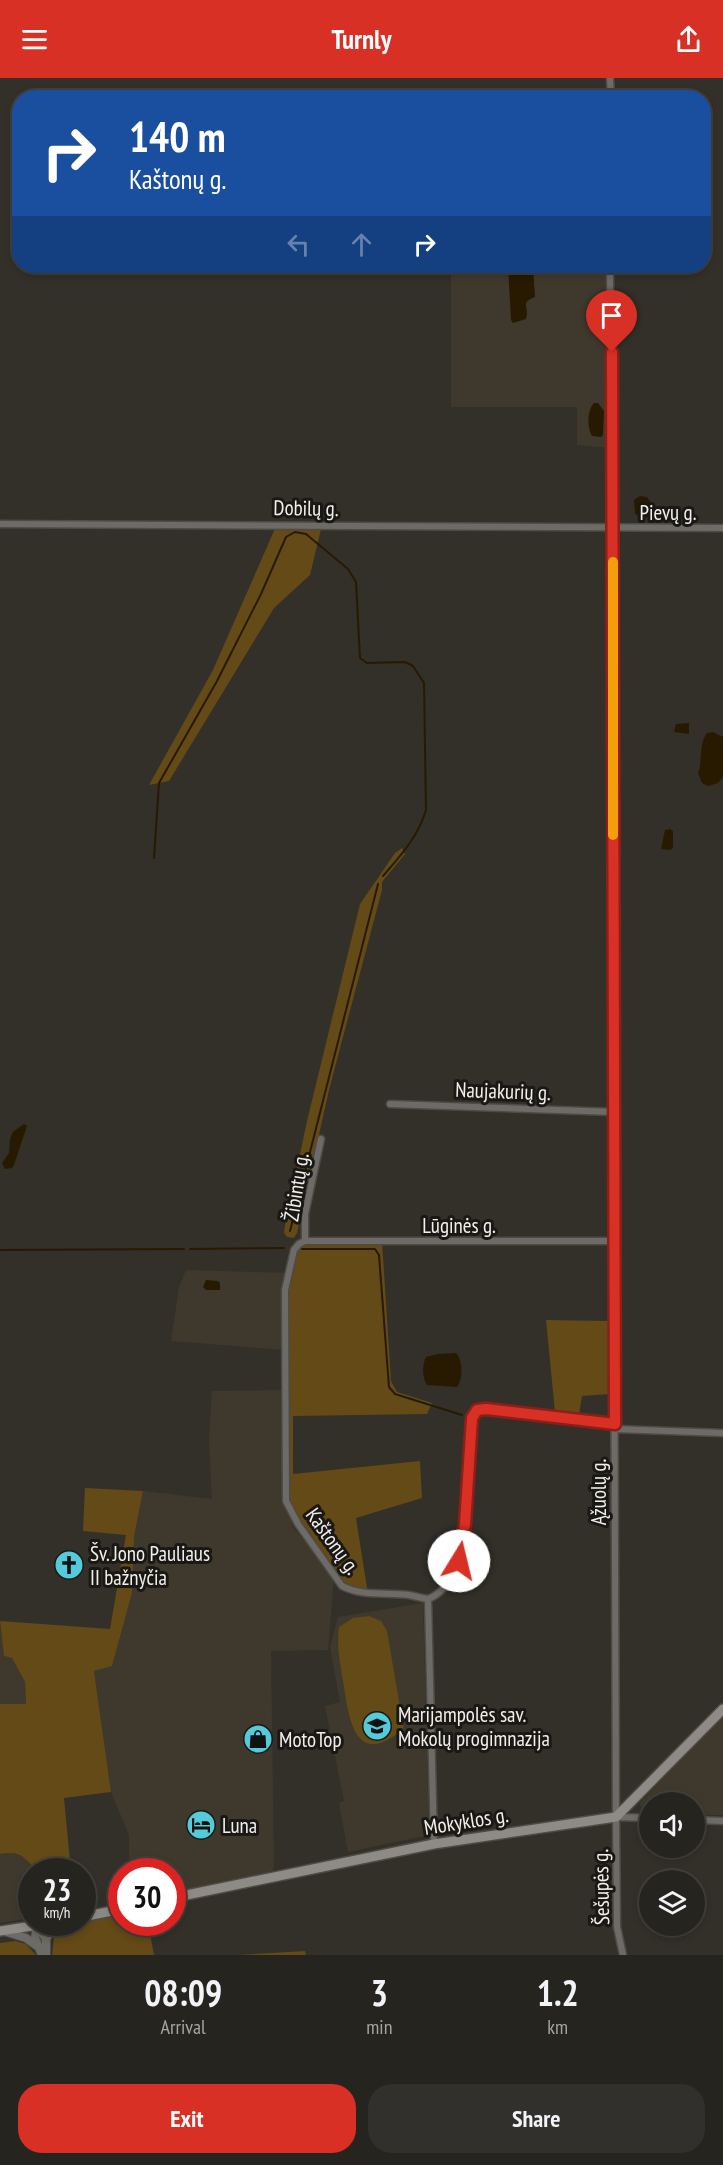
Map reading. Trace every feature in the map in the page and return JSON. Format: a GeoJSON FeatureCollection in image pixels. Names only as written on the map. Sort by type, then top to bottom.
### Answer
{"type":"FeatureCollection","features":[{"type":"Feature","properties":{"kind":"main road"},"geometry":{"type":"LineString","coordinates":[[616,1817],[723,1709]]}},
{"type":"Feature","properties":{"kind":"main road","name":"Mokyklos g."},"geometry":{"type":"LineString","coordinates":[[186,1895],[434,1844],[616,1817]]}},
{"type":"Feature","properties":{"kind":"main road"},"geometry":{"type":"LineString","coordinates":[[2,1931],[18,1928]]}},
{"type":"Feature","properties":{"kind":"street","name":"Ąžuolų g."},"geometry":{"type":"LineString","coordinates":[[610,273],[613,529],[616,1817]]}},
{"type":"Feature","properties":{"kind":"street","name":"Dobilų g."},"geometry":{"type":"LineString","coordinates":[[0,524],[613,529]]}},
{"type":"Feature","properties":{"kind":"street","name":"Pievų g."},"geometry":{"type":"LineString","coordinates":[[613,529],[723,528]]}},
{"type":"Feature","properties":{"kind":"street","name":"Naujakurių g."},"geometry":{"type":"LineString","coordinates":[[390,1104],[614,1112]]}},
{"type":"Feature","properties":{"kind":"street","name":"Žibintų g."},"geometry":{"type":"LineString","coordinates":[[305,1240],[305,1214],[321,1139]]}},
{"type":"Feature","properties":{"kind":"street","name":"Lūginės g."},"geometry":{"type":"LineString","coordinates":[[305,1240],[613,1241]]}},
{"type":"Feature","properties":{"kind":"street","name":"Kaštonų g."},"geometry":{"type":"LineString","coordinates":[[305,1240],[294,1250],[285,1290],[286,1501],[298,1524],[342,1586],[350,1591],[368,1594],[408,1595],[428,1599]]}},
{"type":"Feature","properties":{"kind":"street"},"geometry":{"type":"LineString","coordinates":[[434,1844],[428,1599],[440,1592],[449,1581],[459,1561],[465,1524],[472,1418],[477,1410],[486,1409],[615,1426],[723,1433]]}},
{"type":"Feature","properties":{"kind":"street"},"geometry":{"type":"LineString","coordinates":[[616,1817],[639,1818]]}},
{"type":"Feature","properties":{"kind":"street","name":"Šešupės g."},"geometry":{"type":"LineString","coordinates":[[616,1817],[617,1927],[623,1955]]}},
{"type":"Feature","properties":{"kind":"street"},"geometry":{"type":"LineString","coordinates":[[705,1820],[723,1821]]}},
{"type":"Feature","properties":{"kind":"street"},"geometry":{"type":"LineString","coordinates":[[2,1931],[26,1938],[44,1955]]}},
{"type":"Feature","properties":{"kind":"street"},"geometry":{"type":"LineString","coordinates":[[36,1936],[37,1946]]}},
{"type":"Feature","properties":{"kind":"street"},"geometry":{"type":"LineString","coordinates":[[44,1955],[48,1936]]}},
{"type":"Feature","properties":{"kind":"shaded area"},"geometry":{"type":"Polygon","coordinates":[[[451,273],[609,273],[612,448],[577,445],[577,407],[451,407],[451,273]]]}},
{"type":"Feature","properties":{"kind":"shaded area"},"geometry":{"type":"Polygon","coordinates":[[[508,273],[533,273],[535,297],[526,303],[526,319],[513,323],[508,273]]]}},
{"type":"Feature","properties":{"kind":"shaded area"},"geometry":{"type":"Polygon","coordinates":[[[594,403],[598,403],[604,411],[601,437],[592,436],[589,428],[589,414],[594,403]]]}},
{"type":"Feature","properties":{"kind":"shaded area"},"geometry":{"type":"Polygon","coordinates":[[[640,496],[647,497],[653,509],[653,517],[641,518],[635,514],[634,500],[640,496]]]}},
{"type":"Feature","properties":{"kind":"shaded area"},"geometry":{"type":"Polygon","coordinates":[[[277,524],[322,525],[310,575],[274,608],[169,781],[149,785],[213,670],[277,524]]]}},
{"type":"Feature","properties":{"kind":"shaded area"},"geometry":{"type":"Polygon","coordinates":[[[689,723],[689,734],[674,732],[676,724],[689,723]]]}},
{"type":"Feature","properties":{"kind":"shaded area"},"geometry":{"type":"Polygon","coordinates":[[[713,732],[723,737],[723,777],[718,783],[708,786],[702,783],[698,773],[704,738],[707,733],[713,732]]]}},
{"type":"Feature","properties":{"kind":"shaded area"},"geometry":{"type":"Polygon","coordinates":[[[665,830],[673,831],[673,847],[671,850],[661,849],[665,830]]]}},
{"type":"Feature","properties":{"kind":"shaded area"},"geometry":{"type":"Polygon","coordinates":[[[402,848],[405,854],[382,882],[382,890],[329,1090],[297,1233],[294,1238],[287,1237],[284,1233],[285,1225],[307,1121],[360,904],[395,853],[402,848]]]}},
{"type":"Feature","properties":{"kind":"shaded area"},"geometry":{"type":"Polygon","coordinates":[[[24,1124],[27,1126],[14,1165],[12,1168],[5,1169],[2,1163],[9,1153],[10,1139],[13,1132],[24,1124]]]}},
{"type":"Feature","properties":{"kind":"shaded area"},"geometry":{"type":"Polygon","coordinates":[[[382,1241],[391,1381],[397,1392],[432,1403],[427,1414],[293,1416],[293,1474],[420,1461],[422,1498],[356,1518],[368,1594],[342,1586],[286,1501],[285,1290],[299,1244],[382,1241]]]}},
{"type":"Feature","properties":{"kind":"shaded area"},"geometry":{"type":"Polygon","coordinates":[[[186,1270],[289,1273],[286,1350],[171,1341],[179,1287],[186,1270]]]}},
{"type":"Feature","properties":{"kind":"shaded area"},"geometry":{"type":"Polygon","coordinates":[[[206,1280],[218,1281],[220,1290],[206,1290],[203,1287],[206,1280]]]}},
{"type":"Feature","properties":{"kind":"shaded area"},"geometry":{"type":"Polygon","coordinates":[[[546,1320],[608,1321],[610,1394],[582,1396],[579,1415],[555,1412],[546,1320]]]}},
{"type":"Feature","properties":{"kind":"shaded area"},"geometry":{"type":"Polygon","coordinates":[[[456,1353],[460,1360],[461,1370],[457,1387],[427,1385],[423,1371],[426,1357],[456,1353]]]}},
{"type":"Feature","properties":{"kind":"shaded area"},"geometry":{"type":"Polygon","coordinates":[[[286,1390],[286,1501],[293,1527],[334,1576],[328,1650],[271,1651],[274,1869],[268,1874],[186,1890],[186,1858],[129,1858],[129,1835],[111,1792],[94,1671],[112,1665],[132,1593],[134,1537],[143,1491],[212,1499],[209,1441],[212,1391],[286,1390]]]}},
{"type":"Feature","properties":{"kind":"shaded area"},"geometry":{"type":"Polygon","coordinates":[[[85,1488],[143,1491],[134,1537],[132,1593],[112,1666],[94,1671],[111,1792],[64,1798],[70,1858],[24,1858],[12,1853],[0,1854],[0,1704],[26,1704],[25,1682],[12,1658],[4,1656],[0,1621],[110,1629],[126,1535],[83,1531],[85,1488]]]}},
{"type":"Feature","properties":{"kind":"shaded area","name":"Marijampolės sav. Mokolų progimnazija"},"geometry":{"type":"Polygon","coordinates":[[[423,1603],[429,1835],[348,1852],[339,1803],[344,1801],[325,1706],[340,1702],[330,1647],[338,1617],[423,1603]]]}},
{"type":"Feature","properties":{"kind":"shaded area"},"geometry":{"type":"Polygon","coordinates":[[[369,1616],[381,1621],[387,1631],[406,1742],[400,1743],[398,1733],[384,1742],[372,1744],[363,1741],[357,1734],[348,1712],[339,1657],[339,1627],[353,1618],[369,1616]]]}},
{"type":"Feature","properties":{"kind":"shaded area"},"geometry":{"type":"Polygon","coordinates":[[[0,1621],[4,1656],[12,1658],[25,1682],[26,1704],[0,1704],[0,1621]]]}},
{"type":"Feature","properties":{"kind":"shaded area"},"geometry":{"type":"Polygon","coordinates":[[[723,1715],[723,1815],[705,1815],[705,1792],[650,1792],[723,1715]]]}},
{"type":"Feature","properties":{"kind":"shaded area"},"geometry":{"type":"Polygon","coordinates":[[[9,1852],[26,1858],[18,1858],[18,1920],[0,1923],[0,1854],[9,1852]]]}},
{"type":"Feature","properties":{"kind":"shaded area"},"geometry":{"type":"Polygon","coordinates":[[[108,1916],[108,1936],[150,1936],[154,1955],[52,1955],[54,1936],[96,1936],[96,1918],[108,1916]]]}},
{"type":"Feature","properties":{"kind":"shaded area"},"geometry":{"type":"Polygon","coordinates":[[[15,1941],[26,1944],[36,1955],[0,1955],[0,1943],[15,1941]]]}},
{"type":"Feature","properties":{"kind":"shaded area"},"geometry":{"type":"Polygon","coordinates":[[[305,1951],[306,1955],[238,1955],[305,1951]]]}},
{"type":"Feature","properties":{"kind":"waterway"},"geometry":{"type":"LineString","coordinates":[[154,858],[159,783],[217,681],[261,594],[286,537],[295,532],[306,534],[348,569],[356,582],[360,658],[367,663],[405,662],[413,666],[424,683],[426,810],[414,837],[383,876]]}},
{"type":"Feature","properties":{"kind":"waterway"},"geometry":{"type":"LineString","coordinates":[[290,1231],[378,884]]}},
{"type":"Feature","properties":{"kind":"waterway"},"geometry":{"type":"LineString","coordinates":[[190,1249],[284,1248]]}},
{"type":"Feature","properties":{"kind":"waterway"},"geometry":{"type":"LineString","coordinates":[[0,1250],[184,1249]]}},
{"type":"Feature","properties":{"kind":"waterway"},"geometry":{"type":"LineString","coordinates":[[302,1249],[375,1249],[379,1255],[389,1387],[395,1394],[462,1415]]}},
{"type":"Feature","properties":{"kind":"slow traffic"},"geometry":{"type":"LineString","coordinates":[[613,562],[613,835]]}},
{"type":"Feature","properties":{"kind":"place","name":"Šv. Jono Pauliaus II bažnyčia"},"geometry":{"type":"Point","coordinates":[69,1565]}},
{"type":"Feature","properties":{"kind":"place","name":"Marijampolės sav. Mokolų progimnazija"},"geometry":{"type":"Point","coordinates":[377,1726]}},
{"type":"Feature","properties":{"kind":"place","name":"MotoTop"},"geometry":{"type":"Point","coordinates":[258,1739]}},
{"type":"Feature","properties":{"kind":"place","name":"Luna"},"geometry":{"type":"Point","coordinates":[201,1825]}},
{"type":"Feature","properties":{"kind":"route"},"geometry":{"type":"LineString","coordinates":[[459,1561],[465,1524],[472,1418],[477,1410],[486,1409],[615,1424],[612,352]]}}]}
